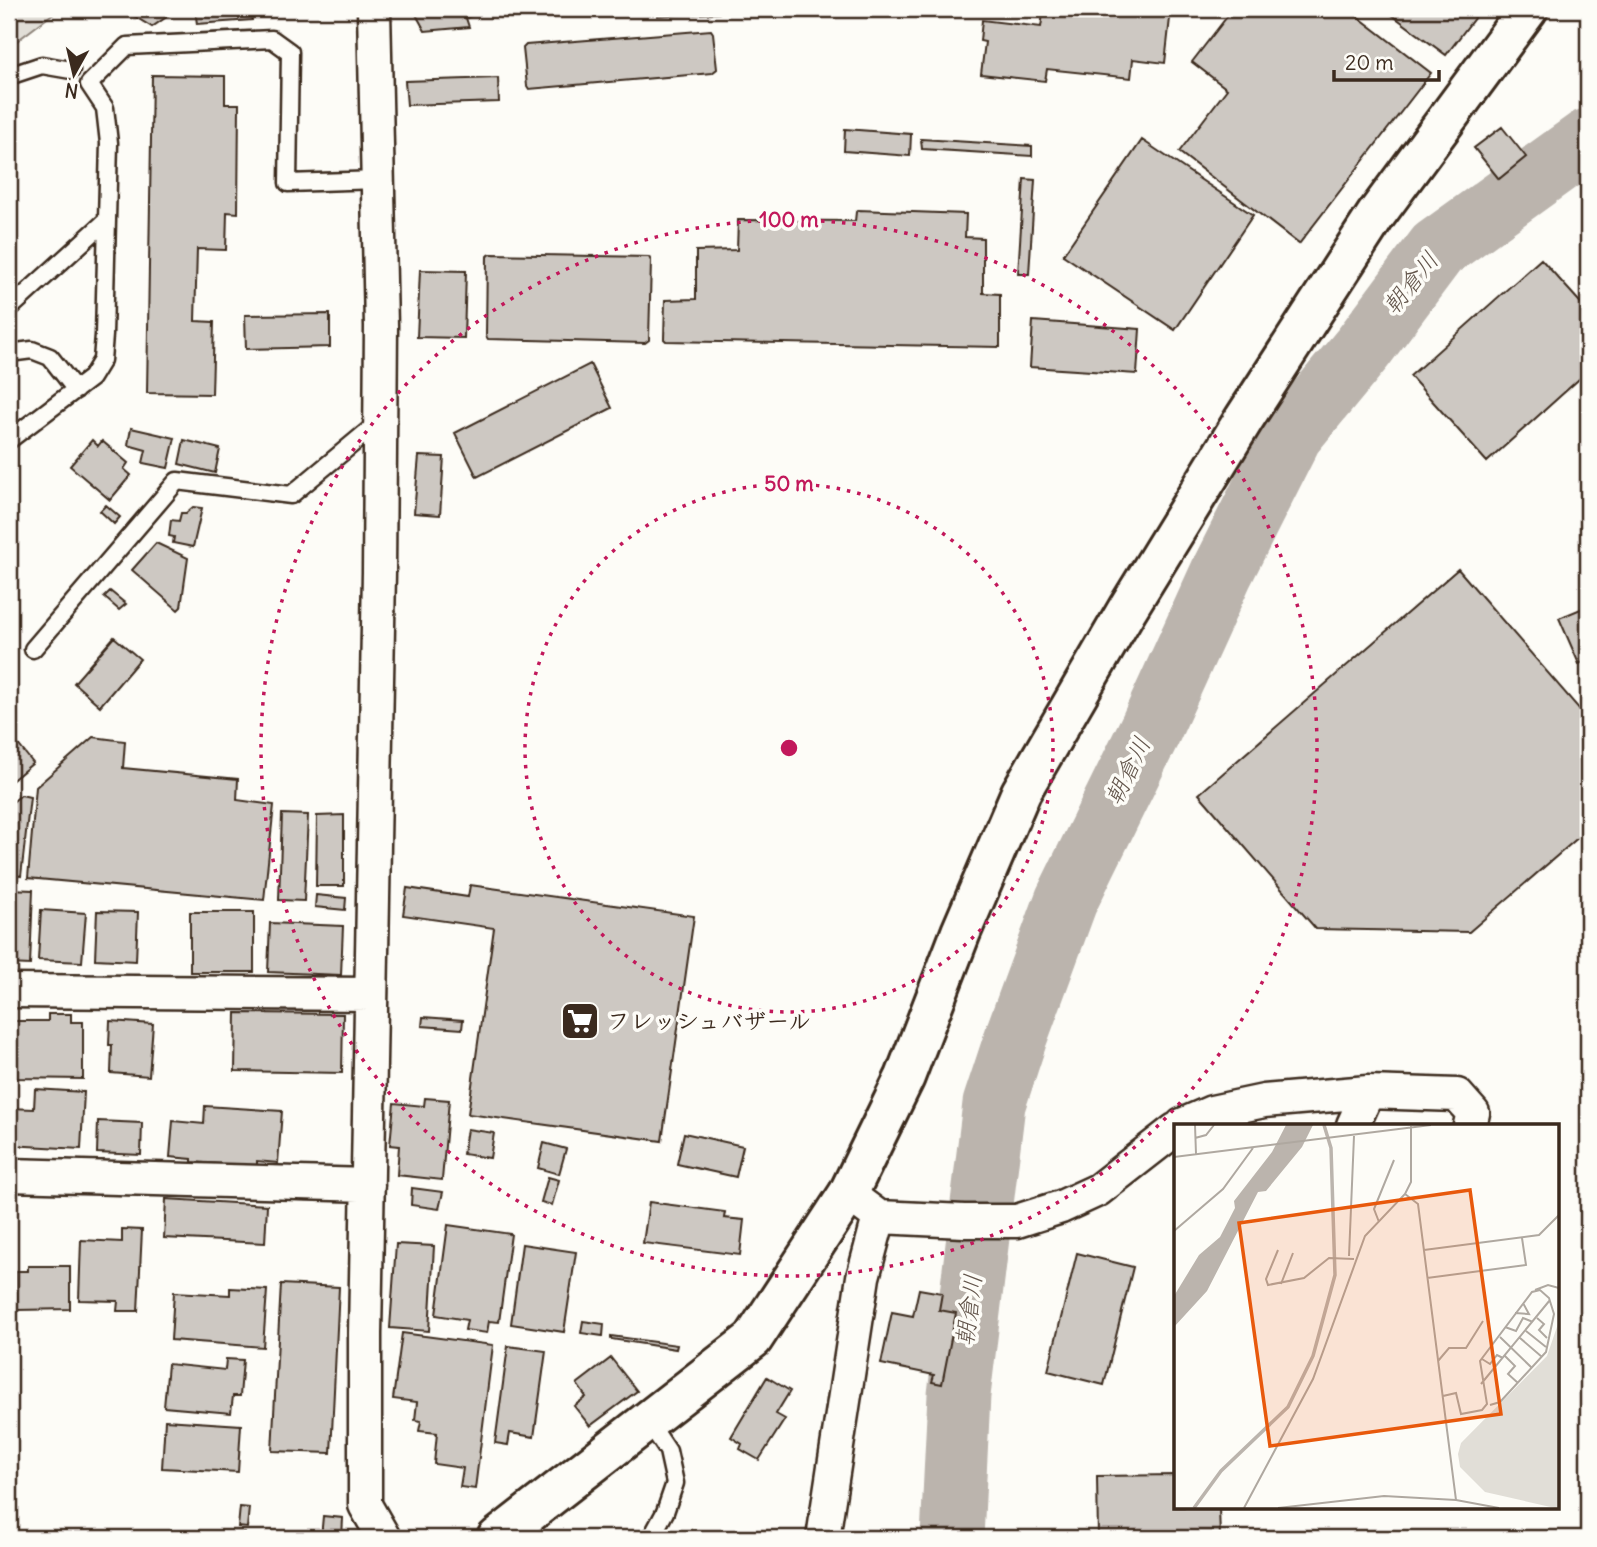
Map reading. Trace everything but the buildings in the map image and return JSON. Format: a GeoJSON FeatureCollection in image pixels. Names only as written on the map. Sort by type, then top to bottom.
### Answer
{"type":"FeatureCollection","features":[{"type":"Feature","properties":{"kind":"street"},"geometry":{"type":"LineString","coordinates":[[374,9],[382,326],[365,1334],[365,1505],[384,1538]]}},
{"type":"Feature","properties":{"kind":"street"},"geometry":{"type":"LineString","coordinates":[[497,1538],[753,1339],[848,1194],[905,1077],[961,932],[1021,792],[1128,608],[1266,385],[1377,215],[1528,9]]}},
{"type":"Feature","properties":{"kind":"street"},"geometry":{"type":"LineString","coordinates":[[9,991],[372,993]]}},
{"type":"Feature","properties":{"kind":"street"},"geometry":{"type":"LineString","coordinates":[[1184,1124],[1212,1112],[1264,1101],[1368,1092],[1457,1095],[1473,1113],[1470,1124]]}},
{"type":"Feature","properties":{"kind":"street"},"geometry":{"type":"LineString","coordinates":[[1353,1124],[1368,1092]]}},
{"type":"Feature","properties":{"kind":"street"},"geometry":{"type":"LineString","coordinates":[[848,1194],[879,1217],[1017,1221],[1061,1208],[1098,1190],[1174,1131]]}},
{"type":"Feature","properties":{"kind":"street"},"geometry":{"type":"LineString","coordinates":[[9,1175],[368,1185]]}},
{"type":"Feature","properties":{"kind":"street"},"geometry":{"type":"LineString","coordinates":[[823,1538],[863,1277],[879,1217]]}},
{"type":"Feature","properties":{"kind":"lane"},"geometry":{"type":"LineString","coordinates":[[9,440],[91,378],[102,360],[109,142],[105,108],[89,84],[127,46],[272,39],[290,52],[288,183],[378,180]]}},
{"type":"Feature","properties":{"kind":"lane"},"geometry":{"type":"LineString","coordinates":[[9,76],[42,65],[71,70]]}},
{"type":"Feature","properties":{"kind":"lane"},"geometry":{"type":"LineString","coordinates":[[9,309],[107,220]]}},
{"type":"Feature","properties":{"kind":"lane"},"geometry":{"type":"LineString","coordinates":[[9,353],[32,350],[50,356],[76,390]]}},
{"type":"Feature","properties":{"kind":"lane"},"geometry":{"type":"LineString","coordinates":[[33,649],[177,481],[291,495],[380,421]]}},
{"type":"Feature","properties":{"kind":"lane"},"geometry":{"type":"LineString","coordinates":[[648,1421],[668,1451],[674,1483],[665,1512],[651,1538]]}},
{"type":"Feature","properties":{"kind":"shaded area"},"geometry":{"type":"Polygon","coordinates":[[[9,9],[59,9],[9,47],[9,9]]]}},
{"type":"Feature","properties":{"kind":"waterway","name":"朝倉川"},"geometry":{"type":"LineString","coordinates":[[952,1538],[959,1395],[994,1104],[1066,901],[1150,730],[1222,572],[1291,435],[1363,348],[1437,249],[1588,140]]}},
{"type":"Feature","properties":{"kind":"place","name":"フレッシュバザール"},"geometry":{"type":"Point","coordinates":[580,1021]}}]}
